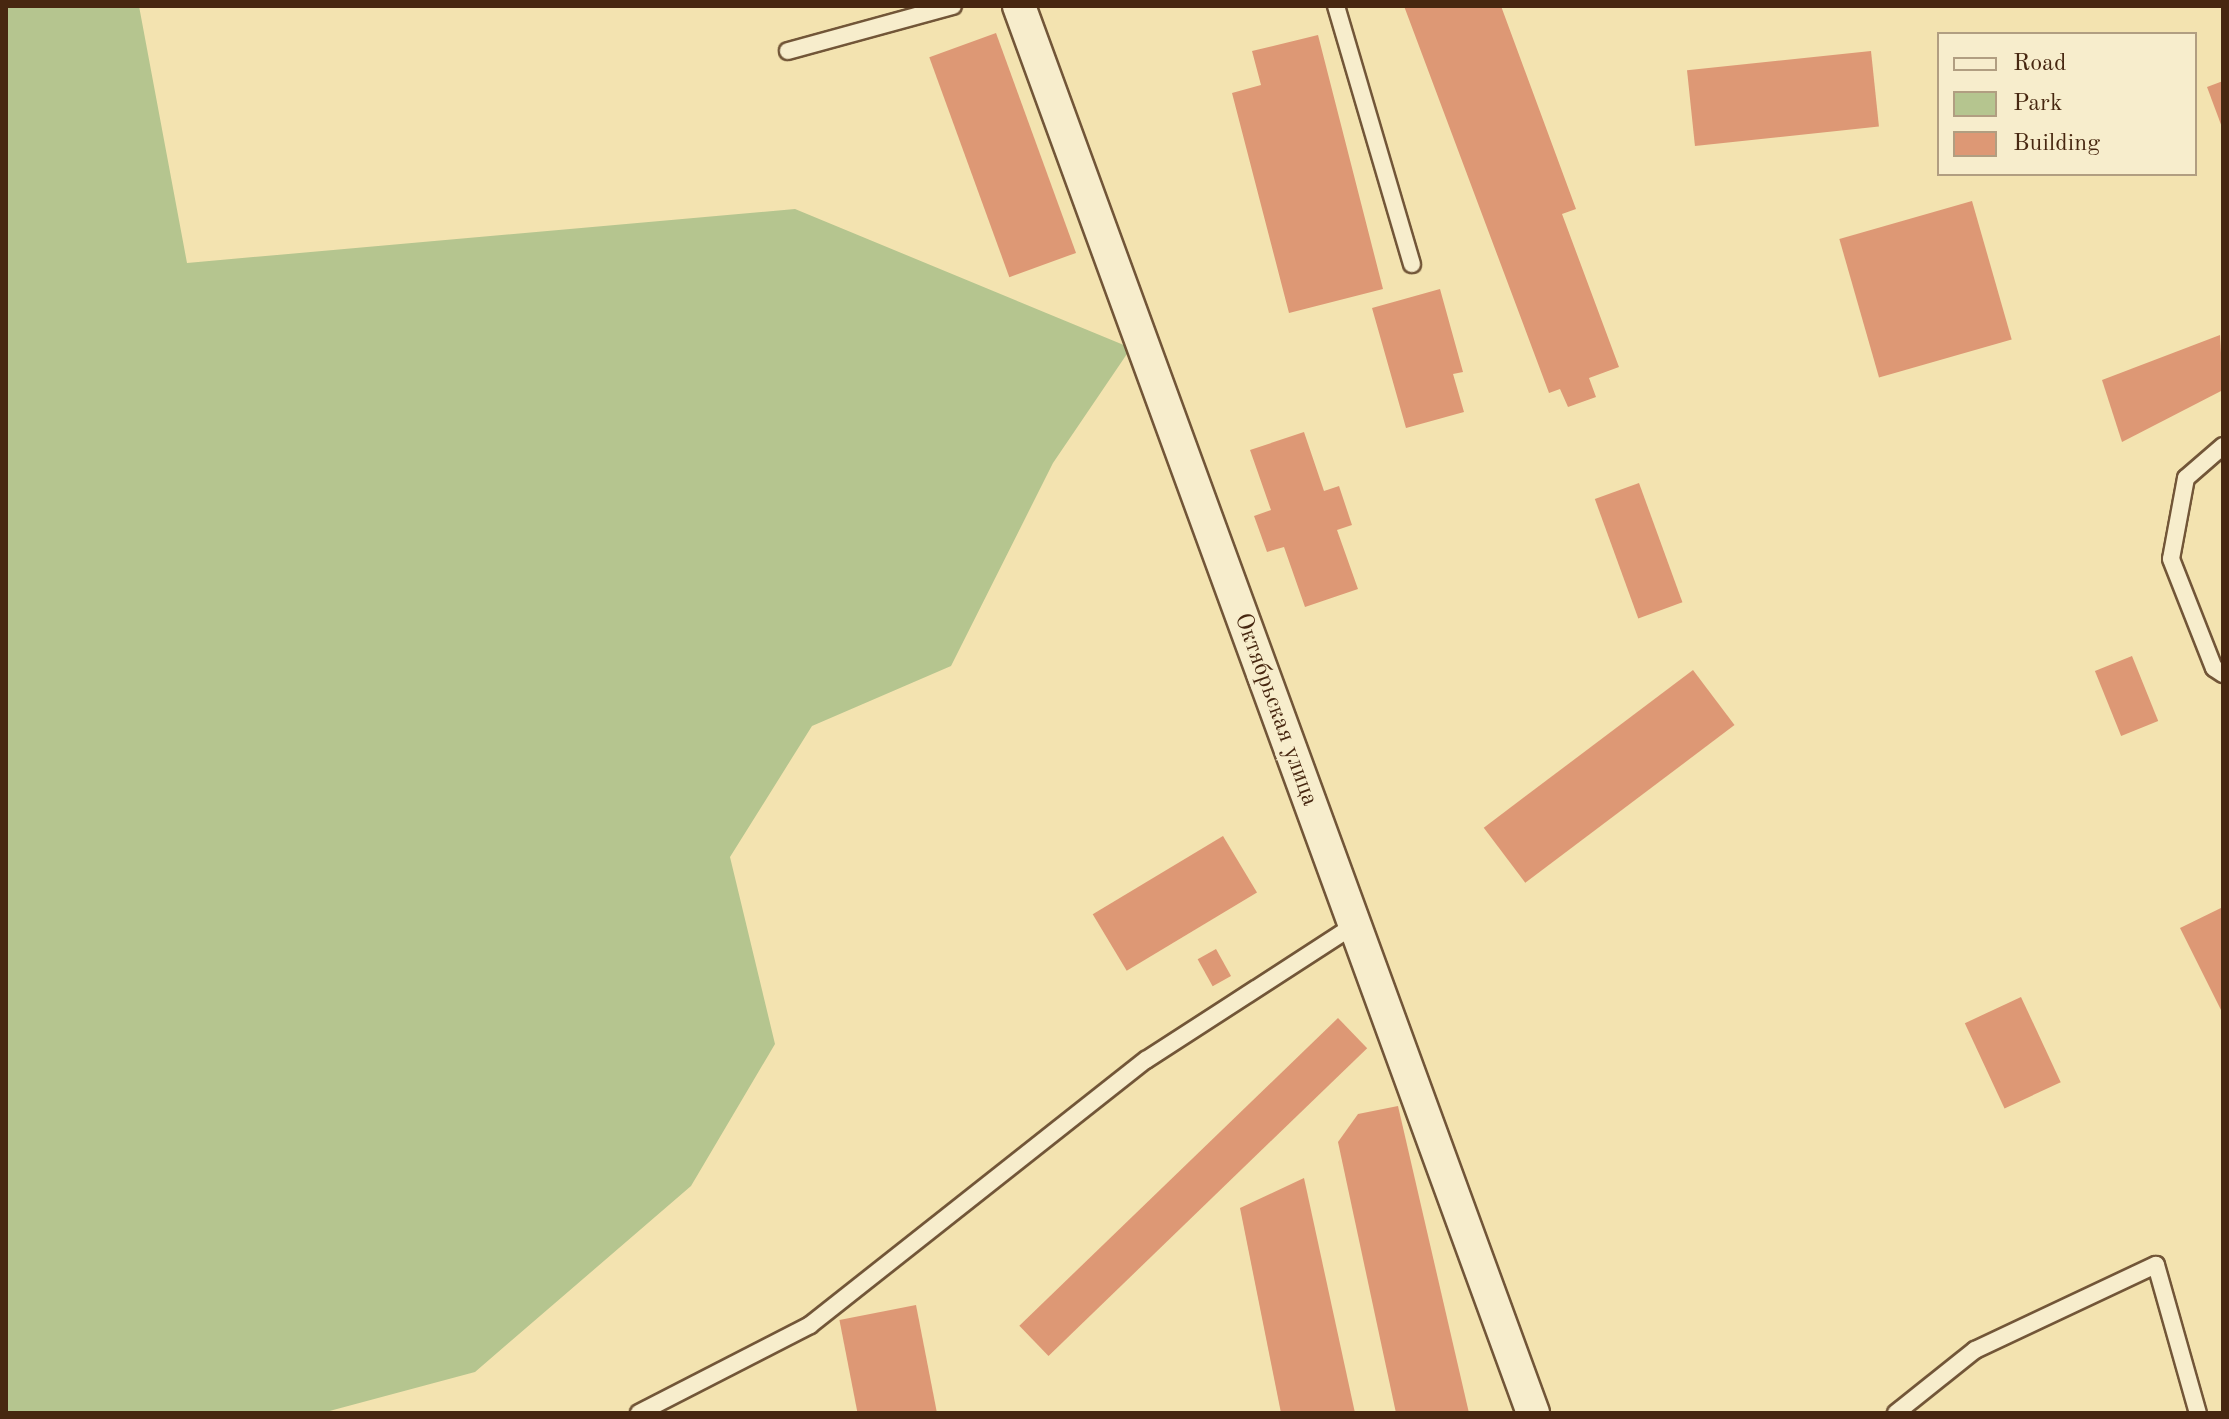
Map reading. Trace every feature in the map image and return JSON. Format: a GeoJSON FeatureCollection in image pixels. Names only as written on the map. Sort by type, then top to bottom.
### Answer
{"type":"FeatureCollection","features":[{"type":"Feature","properties":{"kind":"street","name":"Октябрьская улица"},"geometry":{"type":"LineString","coordinates":[[1019,6],[1533,1413]]}},
{"type":"Feature","properties":{"kind":"lane"},"geometry":{"type":"LineString","coordinates":[[788,51],[953,6]]}},
{"type":"Feature","properties":{"kind":"lane"},"geometry":{"type":"LineString","coordinates":[[1336,6],[1412,264]]}},
{"type":"Feature","properties":{"kind":"lane"},"geometry":{"type":"LineString","coordinates":[[2223,446],[2186,478],[2171,559],[2214,668],[2223,674]]}},
{"type":"Feature","properties":{"kind":"lane"},"geometry":{"type":"LineString","coordinates":[[639,1413],[810,1325],[1146,1060],[1353,926]]}},
{"type":"Feature","properties":{"kind":"lane"},"geometry":{"type":"LineString","coordinates":[[1896,1413],[1975,1350],[2156,1265],[2198,1413]]}},
{"type":"Feature","properties":{"kind":"green space"},"geometry":{"type":"Polygon","coordinates":[[[6,6],[139,6],[187,263],[795,209],[1131,348],[1053,463],[951,666],[812,726],[730,857],[775,1044],[691,1186],[475,1372],[322,1413],[6,1413],[6,6]]]}},
{"type":"Feature","properties":{"kind":"building"},"geometry":{"type":"Polygon","coordinates":[[[1404,6],[1501,6],[1576,209],[1562,214],[1619,367],[1589,378],[1596,397],[1568,407],[1560,389],[1549,393],[1404,6]]]}},
{"type":"Feature","properties":{"kind":"building"},"geometry":{"type":"Polygon","coordinates":[[[996,33],[1076,253],[1009,277],[929,57],[996,33]]]}},
{"type":"Feature","properties":{"kind":"building"},"geometry":{"type":"Polygon","coordinates":[[[1318,35],[1383,289],[1289,313],[1232,93],[1261,85],[1252,51],[1318,35]]]}},
{"type":"Feature","properties":{"kind":"building"},"geometry":{"type":"Polygon","coordinates":[[[1871,51],[1879,127],[1695,146],[1687,70],[1871,51]]]}},
{"type":"Feature","properties":{"kind":"building"},"geometry":{"type":"Polygon","coordinates":[[[2223,81],[2223,130],[2207,87],[2223,81]]]}},
{"type":"Feature","properties":{"kind":"building"},"geometry":{"type":"Polygon","coordinates":[[[1972,201],[2012,339],[1879,377],[1839,239],[1972,201]]]}},
{"type":"Feature","properties":{"kind":"building"},"geometry":{"type":"Polygon","coordinates":[[[1440,289],[1463,372],[1453,374],[1464,412],[1406,428],[1372,308],[1440,289]]]}},
{"type":"Feature","properties":{"kind":"building"},"geometry":{"type":"Polygon","coordinates":[[[2220,335],[2223,390],[2122,442],[2102,380],[2220,335]]]}},
{"type":"Feature","properties":{"kind":"building"},"geometry":{"type":"Polygon","coordinates":[[[1304,432],[1324,491],[1339,486],[1352,525],[1337,530],[1358,589],[1305,607],[1284,547],[1267,552],[1254,516],[1271,510],[1250,450],[1304,432]]]}},
{"type":"Feature","properties":{"kind":"building"},"geometry":{"type":"Polygon","coordinates":[[[1639,483],[1682,602],[1638,618],[1595,499],[1639,483]]]}},
{"type":"Feature","properties":{"kind":"building"},"geometry":{"type":"Polygon","coordinates":[[[2132,656],[2158,721],[2121,736],[2095,671],[2132,656]]]}},
{"type":"Feature","properties":{"kind":"building"},"geometry":{"type":"Polygon","coordinates":[[[1693,670],[1735,725],[1525,883],[1484,828],[1693,670]]]}},
{"type":"Feature","properties":{"kind":"building"},"geometry":{"type":"Polygon","coordinates":[[[1223,836],[1257,893],[1127,971],[1093,914],[1223,836]]]}},
{"type":"Feature","properties":{"kind":"building"},"geometry":{"type":"Polygon","coordinates":[[[2223,907],[2223,1014],[2180,928],[2223,907]]]}},
{"type":"Feature","properties":{"kind":"building"},"geometry":{"type":"Polygon","coordinates":[[[1216,949],[1231,976],[1213,986],[1198,959],[1216,949]]]}},
{"type":"Feature","properties":{"kind":"building"},"geometry":{"type":"Polygon","coordinates":[[[2021,997],[2061,1082],[2005,1108],[1965,1023],[2021,997]]]}},
{"type":"Feature","properties":{"kind":"building"},"geometry":{"type":"Polygon","coordinates":[[[1338,1018],[1367,1048],[1049,1356],[1019,1326],[1338,1018]]]}},
{"type":"Feature","properties":{"kind":"building"},"geometry":{"type":"Polygon","coordinates":[[[1398,1106],[1469,1413],[1396,1413],[1338,1142],[1358,1114],[1398,1106]]]}},
{"type":"Feature","properties":{"kind":"building"},"geometry":{"type":"Polygon","coordinates":[[[1304,1178],[1355,1413],[1281,1413],[1240,1208],[1304,1178]]]}},
{"type":"Feature","properties":{"kind":"building"},"geometry":{"type":"Polygon","coordinates":[[[916,1305],[937,1413],[858,1413],[839,1320],[916,1305]]]}}]}
